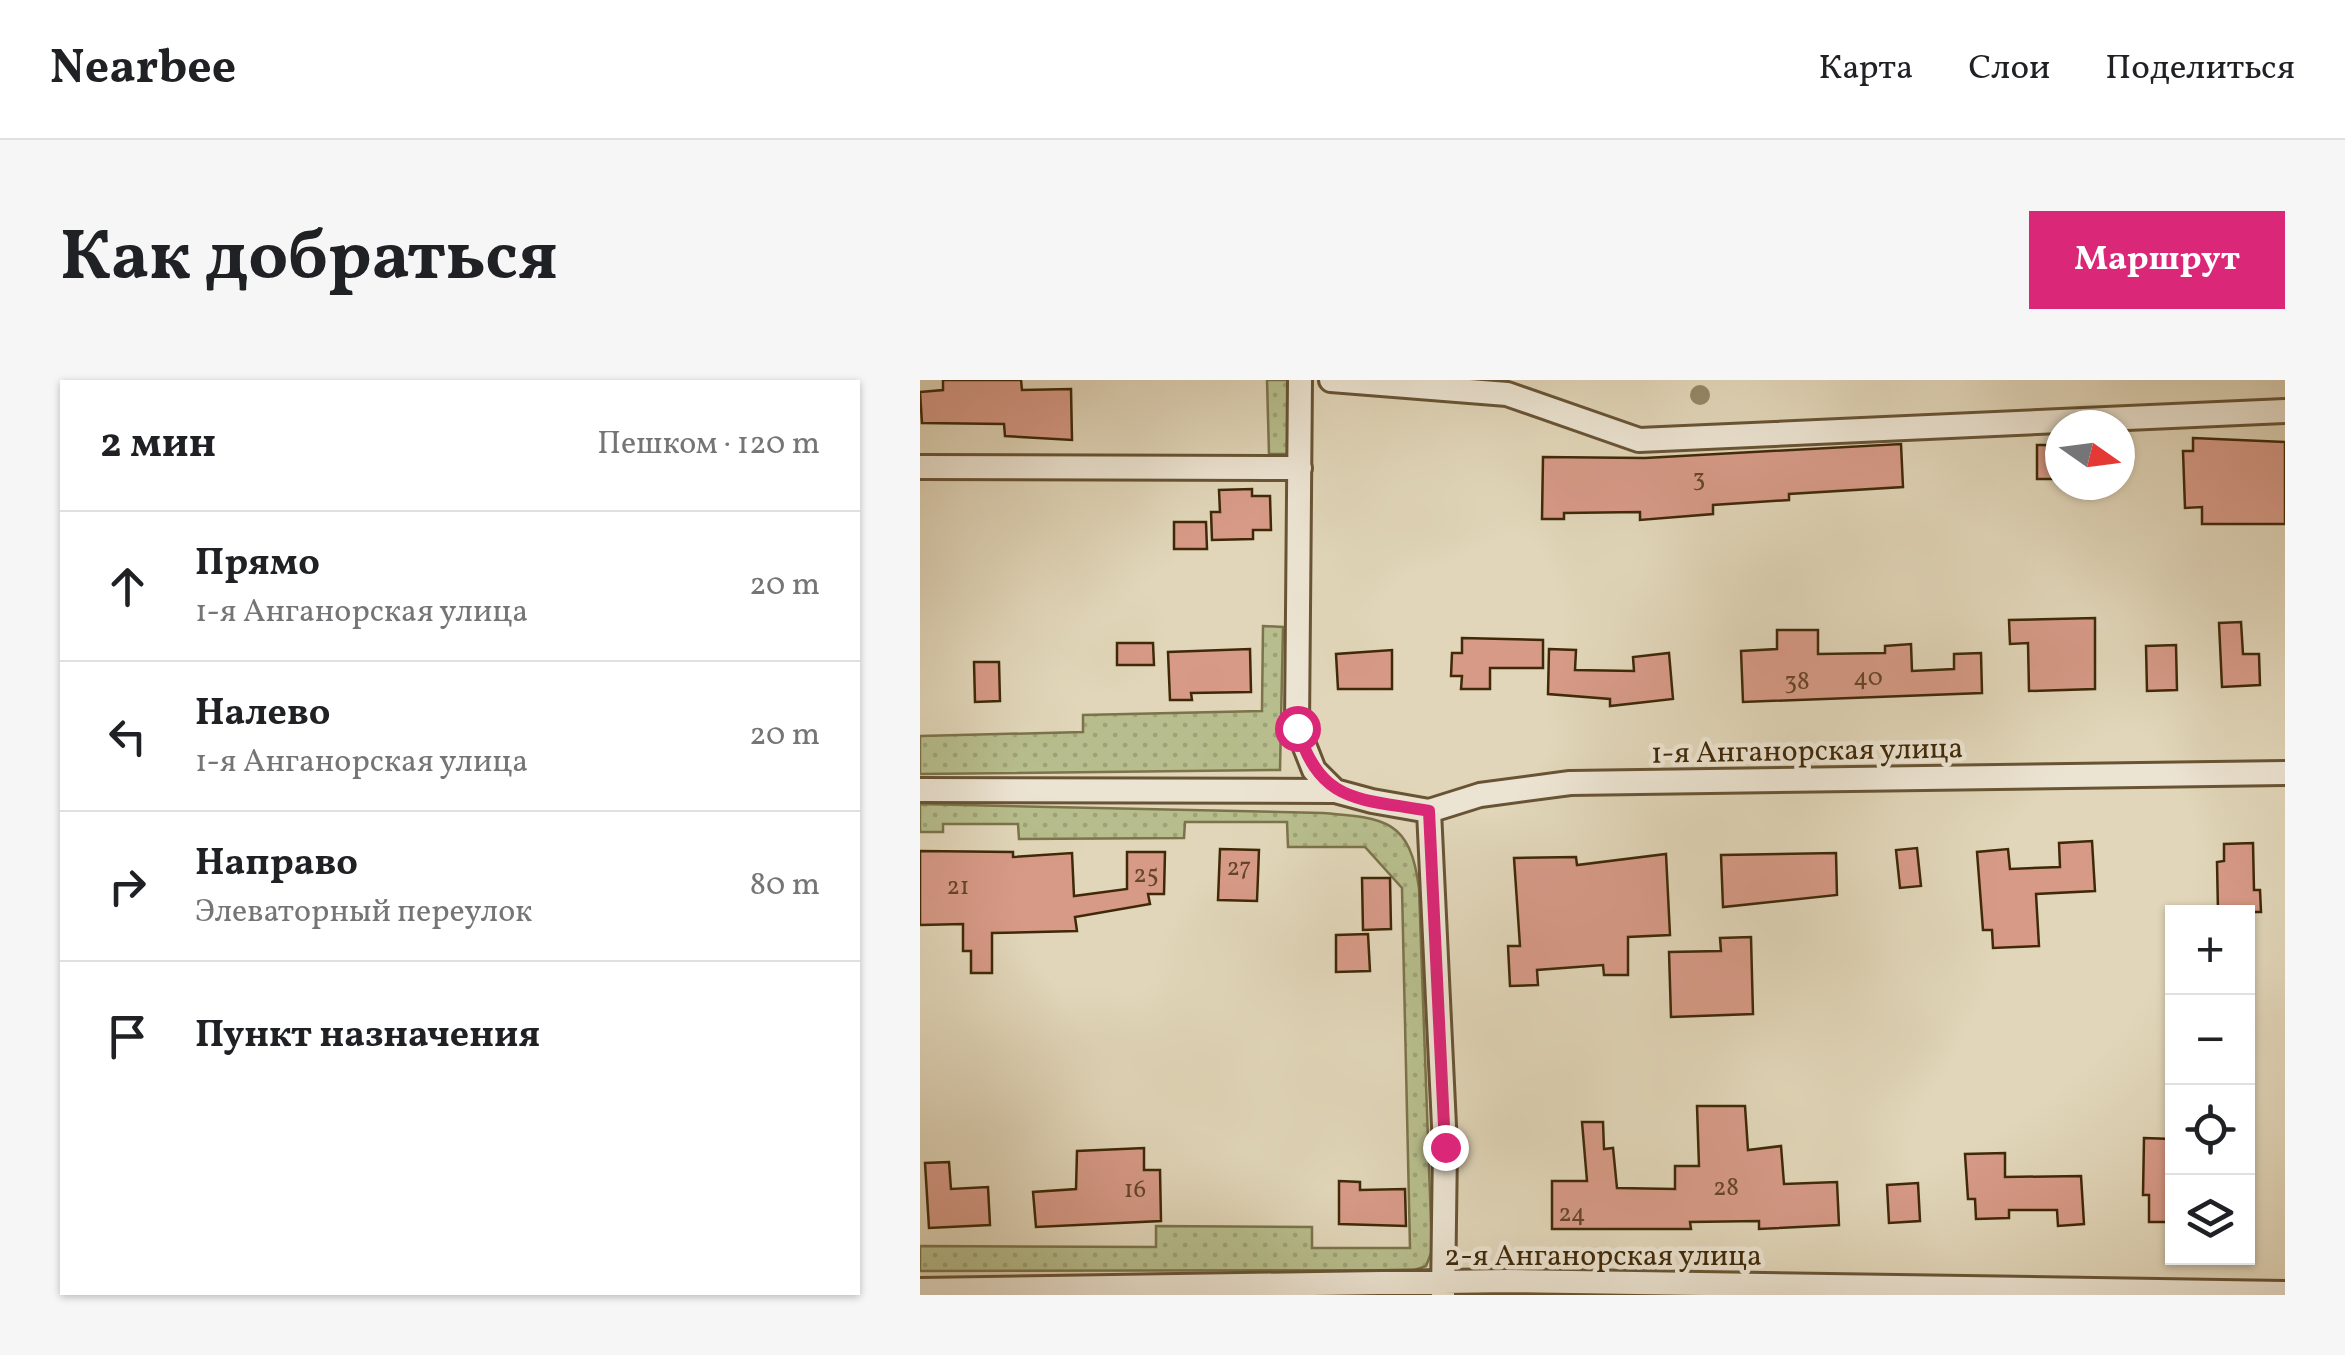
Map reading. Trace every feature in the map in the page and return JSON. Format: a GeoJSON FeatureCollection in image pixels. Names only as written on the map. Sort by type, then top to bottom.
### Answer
{"type":"FeatureCollection","features":[{"type":"Feature","properties":{"kind":"street"},"geometry":{"type":"LineString","coordinates":[[1300,380],[1297,728],[1314,770],[1335,791]]}},
{"type":"Feature","properties":{"kind":"street"},"geometry":{"type":"LineString","coordinates":[[1331,380],[1507,394],[1640,440],[2285,411]]}},
{"type":"Feature","properties":{"kind":"street"},"geometry":{"type":"LineString","coordinates":[[920,467],[1300,468]]}},
{"type":"Feature","properties":{"kind":"street","name":"1-я Анганорская улица"},"geometry":{"type":"LineString","coordinates":[[920,790],[1335,791],[1429,811],[1480,795],[1570,784],[2285,773]]}},
{"type":"Feature","properties":{"kind":"street"},"geometry":{"type":"LineString","coordinates":[[1429,811],[1445,1147],[1443,1290]]}},
{"type":"Feature","properties":{"kind":"street","name":"2-я Анганорская улица"},"geometry":{"type":"LineString","coordinates":[[920,1290],[1443,1290],[1508,1281],[2285,1293]]}},
{"type":"Feature","properties":{"kind":"green space"},"geometry":{"type":"Polygon","coordinates":[[[1267,380],[1289,380],[1289,454],[1269,454],[1267,380]]]}},
{"type":"Feature","properties":{"kind":"green space"},"geometry":{"type":"Polygon","coordinates":[[[1263,626],[1283,627],[1280,770],[920,774],[920,736],[1083,732],[1083,715],[1262,711],[1263,626]]]}},
{"type":"Feature","properties":{"kind":"green space"},"geometry":{"type":"Polygon","coordinates":[[[920,804],[1323,813],[1379,821],[1401,836],[1415,865],[1419,888],[1432,1251],[1426,1266],[1415,1270],[920,1271],[920,1246],[1156,1247],[1156,1226],[1312,1227],[1312,1248],[1410,1248],[1402,888],[1365,847],[1288,847],[1287,822],[1185,822],[1184,838],[1019,839],[1018,824],[943,824],[943,832],[920,832],[920,804]]]}},
{"type":"Feature","properties":{"kind":"building"},"geometry":{"type":"Polygon","coordinates":[[[943,380],[1021,380],[1022,390],[1071,389],[1072,440],[1005,436],[1004,424],[922,423],[920,392],[943,390],[943,380]]]}},
{"type":"Feature","properties":{"kind":"building"},"geometry":{"type":"Polygon","coordinates":[[[2193,438],[2285,442],[2285,524],[2202,524],[2202,507],[2185,508],[2183,451],[2193,451],[2193,438]]]}},
{"type":"Feature","properties":{"kind":"building"},"geometry":{"type":"Polygon","coordinates":[[[1901,444],[1903,487],[1789,494],[1789,500],[1713,505],[1713,514],[1640,520],[1640,512],[1564,513],[1564,519],[1542,519],[1543,457],[1645,458],[1901,444]]]}},
{"type":"Feature","properties":{"kind":"building"},"geometry":{"type":"Polygon","coordinates":[[[2037,445],[2045,445],[2045,479],[2037,479],[2037,445]]]}},
{"type":"Feature","properties":{"kind":"building"},"geometry":{"type":"Polygon","coordinates":[[[1252,489],[1252,496],[1270,496],[1271,530],[1253,530],[1253,539],[1212,540],[1211,512],[1220,512],[1219,490],[1252,489]]]}},
{"type":"Feature","properties":{"kind":"building"},"geometry":{"type":"Polygon","coordinates":[[[1174,522],[1206,522],[1207,549],[1174,549],[1174,522]]]}},
{"type":"Feature","properties":{"kind":"building"},"geometry":{"type":"Polygon","coordinates":[[[2095,618],[2095,689],[2029,691],[2028,643],[2010,644],[2009,620],[2095,618]]]}},
{"type":"Feature","properties":{"kind":"building"},"geometry":{"type":"Polygon","coordinates":[[[2241,622],[2243,654],[2259,654],[2260,685],[2222,687],[2219,623],[2241,622]]]}},
{"type":"Feature","properties":{"kind":"building"},"geometry":{"type":"Polygon","coordinates":[[[1777,630],[1818,630],[1818,654],[1885,653],[1885,646],[1911,644],[1912,671],[1954,669],[1954,654],[1981,653],[1982,693],[1743,702],[1741,651],[1777,649],[1777,630]]]}},
{"type":"Feature","properties":{"kind":"building"},"geometry":{"type":"Polygon","coordinates":[[[1462,638],[1543,640],[1543,668],[1490,668],[1490,689],[1461,689],[1462,676],[1451,676],[1452,653],[1462,653],[1462,638]]]}},
{"type":"Feature","properties":{"kind":"building"},"geometry":{"type":"Polygon","coordinates":[[[1117,643],[1153,643],[1154,665],[1117,665],[1117,643]]]}},
{"type":"Feature","properties":{"kind":"building"},"geometry":{"type":"Polygon","coordinates":[[[2176,645],[2177,690],[2147,691],[2146,646],[2176,645]]]}},
{"type":"Feature","properties":{"kind":"building"},"geometry":{"type":"Polygon","coordinates":[[[1250,649],[1251,692],[1191,693],[1192,700],[1170,700],[1168,652],[1250,649]]]}},
{"type":"Feature","properties":{"kind":"building"},"geometry":{"type":"Polygon","coordinates":[[[1549,649],[1576,650],[1575,670],[1634,671],[1633,657],[1669,653],[1673,699],[1610,706],[1610,699],[1548,694],[1549,649]]]}},
{"type":"Feature","properties":{"kind":"building"},"geometry":{"type":"Polygon","coordinates":[[[1392,650],[1392,689],[1338,689],[1336,654],[1392,650]]]}},
{"type":"Feature","properties":{"kind":"building"},"geometry":{"type":"Polygon","coordinates":[[[974,662],[999,662],[1000,701],[975,702],[974,662]]]}},
{"type":"Feature","properties":{"kind":"building"},"geometry":{"type":"Polygon","coordinates":[[[2092,841],[2095,891],[2036,894],[2039,946],[1993,948],[1992,930],[1983,930],[1977,852],[2008,849],[2010,869],[2060,867],[2059,843],[2092,841]]]}},
{"type":"Feature","properties":{"kind":"building"},"geometry":{"type":"Polygon","coordinates":[[[2253,843],[2254,890],[2260,890],[2261,912],[2255,912],[2255,905],[2218,905],[2217,862],[2224,861],[2224,844],[2253,843]]]}},
{"type":"Feature","properties":{"kind":"building"},"geometry":{"type":"Polygon","coordinates":[[[1917,848],[1921,886],[1900,888],[1896,850],[1917,848]]]}},
{"type":"Feature","properties":{"kind":"building"},"geometry":{"type":"Polygon","coordinates":[[[1220,849],[1259,850],[1257,901],[1218,900],[1220,849]]]}},
{"type":"Feature","properties":{"kind":"building"},"geometry":{"type":"Polygon","coordinates":[[[920,851],[1013,852],[1013,857],[1072,853],[1074,896],[1127,889],[1127,852],[1165,852],[1164,894],[1148,894],[1150,904],[1075,917],[1077,931],[992,933],[992,973],[971,973],[971,951],[963,951],[963,924],[920,925],[920,851]]]}},
{"type":"Feature","properties":{"kind":"building"},"geometry":{"type":"Polygon","coordinates":[[[1836,853],[1837,895],[1723,907],[1721,855],[1836,853]]]}},
{"type":"Feature","properties":{"kind":"building"},"geometry":{"type":"Polygon","coordinates":[[[1666,854],[1670,935],[1628,937],[1628,975],[1604,975],[1603,965],[1537,970],[1538,985],[1510,986],[1508,946],[1520,946],[1514,858],[1576,857],[1577,865],[1666,854]]]}},
{"type":"Feature","properties":{"kind":"building"},"geometry":{"type":"Polygon","coordinates":[[[1362,878],[1390,878],[1391,929],[1363,930],[1362,878]]]}},
{"type":"Feature","properties":{"kind":"building"},"geometry":{"type":"Polygon","coordinates":[[[1368,934],[1370,971],[1336,972],[1336,935],[1368,934]]]}},
{"type":"Feature","properties":{"kind":"building"},"geometry":{"type":"Polygon","coordinates":[[[1751,937],[1753,1014],[1671,1017],[1669,952],[1721,951],[1720,938],[1751,937]]]}},
{"type":"Feature","properties":{"kind":"building"},"geometry":{"type":"Polygon","coordinates":[[[1697,1106],[1745,1106],[1748,1150],[1781,1146],[1784,1184],[1837,1182],[1839,1225],[1759,1229],[1759,1221],[1690,1222],[1691,1229],[1552,1229],[1552,1181],[1587,1181],[1582,1122],[1603,1122],[1604,1149],[1613,1148],[1617,1188],[1675,1189],[1675,1166],[1699,1166],[1697,1106]]]}},
{"type":"Feature","properties":{"kind":"building"},"geometry":{"type":"Polygon","coordinates":[[[2144,1138],[2165,1139],[2165,1222],[2149,1222],[2149,1195],[2143,1195],[2144,1138]]]}},
{"type":"Feature","properties":{"kind":"building"},"geometry":{"type":"Polygon","coordinates":[[[1144,1148],[1144,1170],[1160,1170],[1161,1221],[1036,1227],[1033,1192],[1076,1189],[1077,1151],[1144,1148]]]}},
{"type":"Feature","properties":{"kind":"building"},"geometry":{"type":"Polygon","coordinates":[[[2005,1153],[2005,1177],[2081,1176],[2084,1224],[2058,1226],[2057,1210],[2009,1210],[2009,1218],[1976,1219],[1975,1199],[1968,1199],[1965,1154],[2005,1153]]]}},
{"type":"Feature","properties":{"kind":"building"},"geometry":{"type":"Polygon","coordinates":[[[949,1162],[951,1189],[988,1187],[990,1225],[929,1228],[925,1163],[949,1162]]]}},
{"type":"Feature","properties":{"kind":"building"},"geometry":{"type":"Polygon","coordinates":[[[1339,1181],[1360,1182],[1360,1190],[1405,1189],[1406,1226],[1339,1224],[1339,1181]]]}},
{"type":"Feature","properties":{"kind":"building"},"geometry":{"type":"Polygon","coordinates":[[[1918,1183],[1920,1221],[1889,1223],[1887,1185],[1918,1183]]]}},
{"type":"Feature","properties":{"kind":"route"},"geometry":{"type":"LineString","coordinates":[[1297,728],[1314,770],[1335,791],[1429,811],[1445,1147]]}}]}
